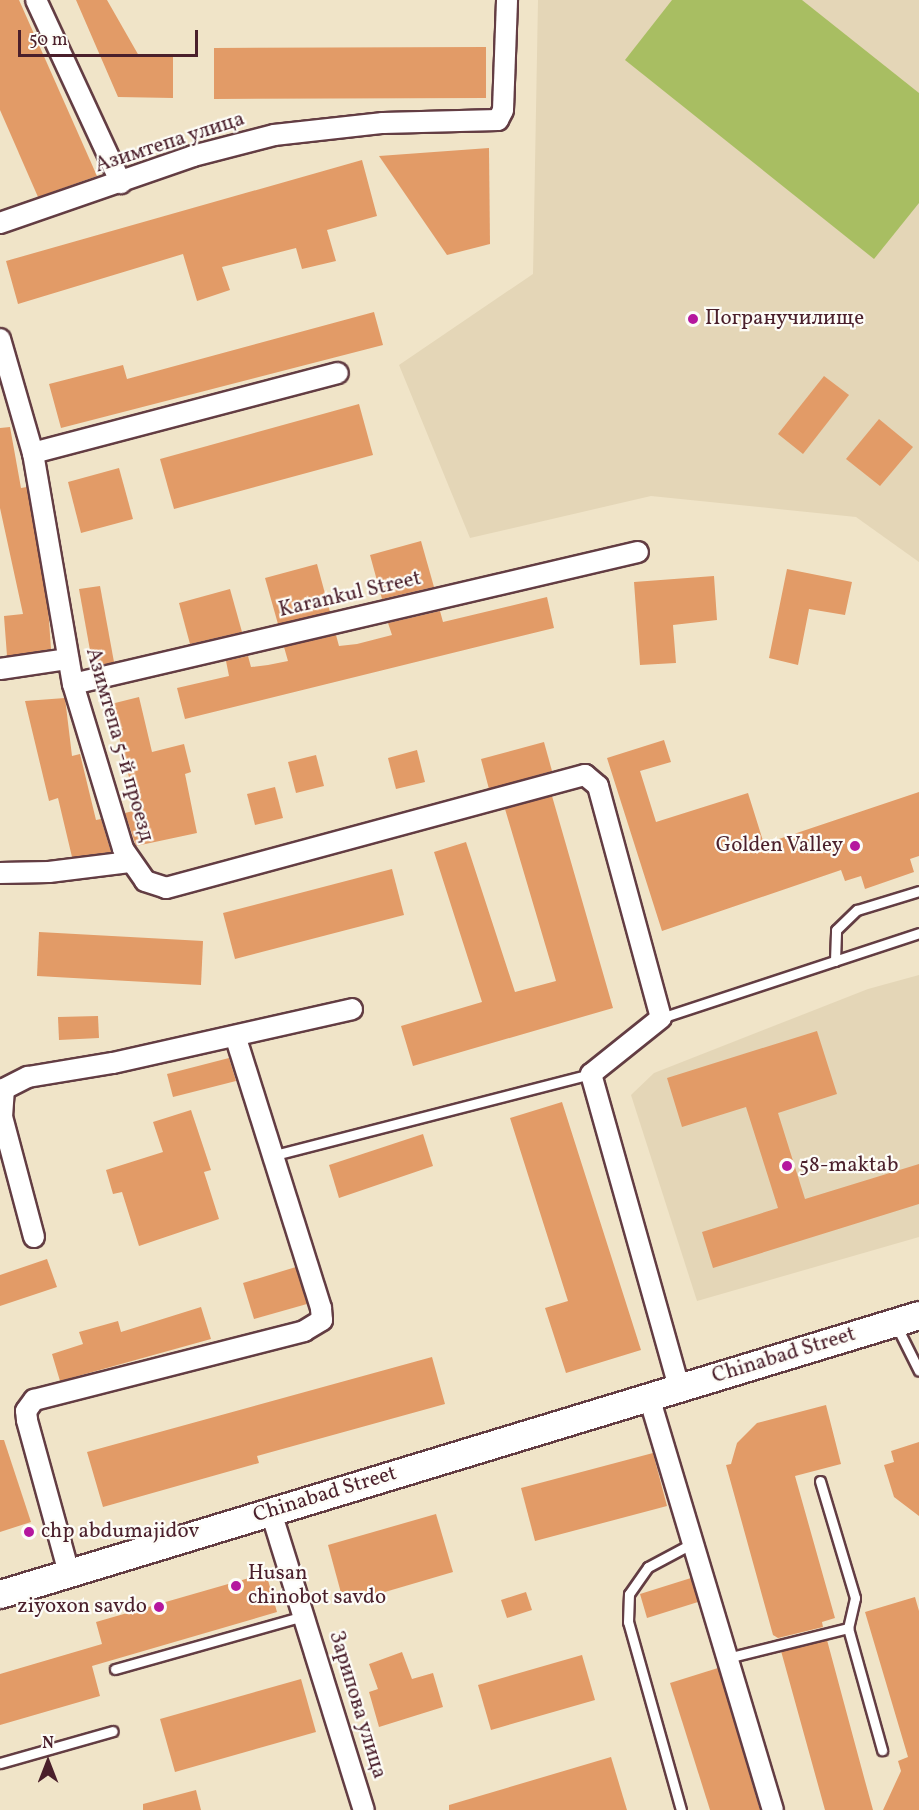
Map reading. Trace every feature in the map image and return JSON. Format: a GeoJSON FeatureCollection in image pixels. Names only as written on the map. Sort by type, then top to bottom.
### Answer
{"type":"FeatureCollection","features":[{"type":"Feature","properties":{"kind":"main road","name":"Chinabad Street"},"geometry":{"type":"LineString","coordinates":[[0,1594],[907,1319]]}},
{"type":"Feature","properties":{"kind":"street"},"geometry":{"type":"LineString","coordinates":[[36,0],[121,183]]}},
{"type":"Feature","properties":{"kind":"street","name":"Азимтепа улица"},"geometry":{"type":"LineString","coordinates":[[0,223],[121,183],[193,156],[274,135],[383,123],[501,118],[507,0]]}},
{"type":"Feature","properties":{"kind":"street","name":"Азимтепа 5-й проезд"},"geometry":{"type":"LineString","coordinates":[[0,339],[33,453],[72,684],[129,862],[145,881],[165,888],[585,775],[592,777],[598,786],[661,1018]]}},
{"type":"Feature","properties":{"kind":"street"},"geometry":{"type":"LineString","coordinates":[[33,453],[338,372]]}},
{"type":"Feature","properties":{"kind":"street","name":"Karankul Street"},"geometry":{"type":"LineString","coordinates":[[72,684],[638,552]]}},
{"type":"Feature","properties":{"kind":"street"},"geometry":{"type":"LineString","coordinates":[[0,669],[68,659]]}},
{"type":"Feature","properties":{"kind":"street"},"geometry":{"type":"LineString","coordinates":[[0,873],[49,872],[129,862]]}},
{"type":"Feature","properties":{"kind":"street"},"geometry":{"type":"LineString","coordinates":[[34,1237],[2,1117],[3,1089],[28,1077],[235,1036],[352,1009]]}},
{"type":"Feature","properties":{"kind":"street"},"geometry":{"type":"LineString","coordinates":[[661,1018],[591,1074],[679,1388]]}},
{"type":"Feature","properties":{"kind":"street"},"geometry":{"type":"LineString","coordinates":[[69,1573],[27,1420],[26,1411],[33,1400],[304,1331],[322,1320],[321,1308],[235,1036]]}},
{"type":"Feature","properties":{"kind":"street"},"geometry":{"type":"LineString","coordinates":[[650,1397],[773,1810]]}},
{"type":"Feature","properties":{"kind":"street","name":"Зарипова улица"},"geometry":{"type":"LineString","coordinates":[[271,1512],[364,1810]]}},
{"type":"Feature","properties":{"kind":"lane"},"geometry":{"type":"LineString","coordinates":[[835,961],[836,930],[857,910],[919,891]]}},
{"type":"Feature","properties":{"kind":"lane"},"geometry":{"type":"LineString","coordinates":[[661,1018],[919,933]]}},
{"type":"Feature","properties":{"kind":"lane"},"geometry":{"type":"LineString","coordinates":[[272,1156],[591,1074]]}},
{"type":"Feature","properties":{"kind":"lane"},"geometry":{"type":"LineString","coordinates":[[907,1319],[919,1371]]}},
{"type":"Feature","properties":{"kind":"lane"},"geometry":{"type":"LineString","coordinates":[[820,1481],[855,1598],[848,1628],[882,1750]]}},
{"type":"Feature","properties":{"kind":"lane"},"geometry":{"type":"LineString","coordinates":[[681,1810],[628,1622],[629,1594],[648,1567],[693,1543]]}},
{"type":"Feature","properties":{"kind":"lane"},"geometry":{"type":"LineString","coordinates":[[115,1669],[304,1616]]}},
{"type":"Feature","properties":{"kind":"lane"},"geometry":{"type":"LineString","coordinates":[[728,1658],[848,1628]]}},
{"type":"Feature","properties":{"kind":"lane"},"geometry":{"type":"LineString","coordinates":[[0,1763],[113,1731]]}},
{"type":"Feature","properties":{"kind":"shaded area","name":"Погранучилище"},"geometry":{"type":"Polygon","coordinates":[[[538,0],[919,0],[919,562],[856,517],[651,496],[470,538],[399,365],[533,274],[538,0]]]}},
{"type":"Feature","properties":{"kind":"shaded area","name":"58-maktab"},"geometry":{"type":"Polygon","coordinates":[[[919,975],[919,1237],[697,1301],[631,1095],[654,1073],[868,989],[919,975]]]}},
{"type":"Feature","properties":{"kind":"green space"},"geometry":{"type":"Polygon","coordinates":[[[672,0],[802,0],[919,93],[919,203],[874,259],[625,60],[672,0]]]}},
{"type":"Feature","properties":{"kind":"building"},"geometry":{"type":"Polygon","coordinates":[[[0,0],[19,0],[97,176],[38,197],[0,110],[0,0]]]}},
{"type":"Feature","properties":{"kind":"building"},"geometry":{"type":"Polygon","coordinates":[[[76,0],[107,0],[139,56],[173,56],[173,98],[118,97],[76,0]]]}},
{"type":"Feature","properties":{"kind":"building"},"geometry":{"type":"Polygon","coordinates":[[[486,47],[486,98],[214,99],[214,48],[486,47]]]}},
{"type":"Feature","properties":{"kind":"building"},"geometry":{"type":"Polygon","coordinates":[[[489,148],[490,244],[447,255],[379,156],[489,148]]]}},
{"type":"Feature","properties":{"kind":"building"},"geometry":{"type":"Polygon","coordinates":[[[362,160],[377,216],[327,230],[336,261],[302,269],[296,248],[222,267],[230,290],[197,301],[183,254],[18,304],[6,261],[362,160]]]}},
{"type":"Feature","properties":{"kind":"building"},"geometry":{"type":"Polygon","coordinates":[[[374,312],[383,345],[61,428],[49,384],[123,365],[127,379],[374,312]]]}},
{"type":"Feature","properties":{"kind":"building"},"geometry":{"type":"Polygon","coordinates":[[[824,376],[849,395],[803,454],[778,434],[824,376]]]}},
{"type":"Feature","properties":{"kind":"building"},"geometry":{"type":"Polygon","coordinates":[[[359,404],[373,455],[174,509],[160,459],[359,404]]]}},
{"type":"Feature","properties":{"kind":"building"},"geometry":{"type":"Polygon","coordinates":[[[879,419],[913,447],[880,486],[846,459],[879,419]]]}},
{"type":"Feature","properties":{"kind":"building"},"geometry":{"type":"Polygon","coordinates":[[[10,427],[21,488],[27,487],[48,607],[51,649],[7,656],[4,616],[23,614],[0,508],[0,428],[10,427]]]}},
{"type":"Feature","properties":{"kind":"building"},"geometry":{"type":"Polygon","coordinates":[[[119,468],[133,519],[81,533],[68,482],[119,468]]]}},
{"type":"Feature","properties":{"kind":"building"},"geometry":{"type":"Polygon","coordinates":[[[421,541],[434,587],[382,599],[370,555],[421,541]]]}},
{"type":"Feature","properties":{"kind":"building"},"geometry":{"type":"Polygon","coordinates":[[[317,564],[330,612],[278,624],[265,578],[317,564]]]}},
{"type":"Feature","properties":{"kind":"building"},"geometry":{"type":"Polygon","coordinates":[[[787,569],[852,582],[845,615],[809,609],[798,665],[769,658],[787,569]]]}},
{"type":"Feature","properties":{"kind":"building"},"geometry":{"type":"Polygon","coordinates":[[[714,576],[717,620],[673,625],[676,663],[640,665],[634,582],[714,576]]]}},
{"type":"Feature","properties":{"kind":"building"},"geometry":{"type":"Polygon","coordinates":[[[100,586],[114,662],[93,667],[79,589],[100,586]]]}},
{"type":"Feature","properties":{"kind":"building"},"geometry":{"type":"Polygon","coordinates":[[[230,589],[242,632],[190,644],[179,603],[230,589]]]}},
{"type":"Feature","properties":{"kind":"building"},"geometry":{"type":"Polygon","coordinates":[[[547,597],[554,628],[185,719],[177,688],[229,676],[226,661],[248,656],[251,667],[268,665],[288,661],[284,647],[336,635],[339,646],[357,644],[392,635],[388,623],[440,611],[443,622],[547,597]]]}},
{"type":"Feature","properties":{"kind":"building"},"geometry":{"type":"Polygon","coordinates":[[[139,697],[152,752],[184,744],[191,772],[185,774],[197,833],[136,846],[125,813],[137,810],[111,704],[139,697]]]}},
{"type":"Feature","properties":{"kind":"building"},"geometry":{"type":"Polygon","coordinates":[[[65,698],[72,756],[80,754],[96,820],[101,819],[111,852],[72,857],[58,798],[49,801],[25,701],[65,698]]]}},
{"type":"Feature","properties":{"kind":"building"},"geometry":{"type":"Polygon","coordinates":[[[664,740],[671,762],[640,771],[656,822],[748,793],[764,844],[919,792],[919,856],[910,859],[914,872],[865,889],[861,876],[845,881],[841,870],[662,931],[607,758],[664,740]]]}},
{"type":"Feature","properties":{"kind":"building"},"geometry":{"type":"Polygon","coordinates":[[[544,742],[552,771],[489,789],[481,759],[544,742]]]}},
{"type":"Feature","properties":{"kind":"building"},"geometry":{"type":"Polygon","coordinates":[[[417,750],[425,782],[396,789],[388,758],[417,750]]]}},
{"type":"Feature","properties":{"kind":"building"},"geometry":{"type":"Polygon","coordinates":[[[316,755],[324,786],[296,793],[288,762],[316,755]]]}},
{"type":"Feature","properties":{"kind":"building"},"geometry":{"type":"Polygon","coordinates":[[[275,787],[283,818],[255,825],[247,794],[275,787]]]}},
{"type":"Feature","properties":{"kind":"building"},"geometry":{"type":"Polygon","coordinates":[[[552,796],[613,1008],[413,1066],[401,1026],[482,1002],[434,852],[466,842],[515,992],[556,981],[505,809],[552,796]]]}},
{"type":"Feature","properties":{"kind":"building"},"geometry":{"type":"Polygon","coordinates":[[[392,869],[404,915],[235,959],[223,913],[392,869]]]}},
{"type":"Feature","properties":{"kind":"building"},"geometry":{"type":"Polygon","coordinates":[[[39,932],[203,941],[201,985],[37,976],[39,932]]]}},
{"type":"Feature","properties":{"kind":"building"},"geometry":{"type":"Polygon","coordinates":[[[98,1016],[99,1038],[59,1040],[58,1017],[98,1016]]]}},
{"type":"Feature","properties":{"kind":"building"},"geometry":{"type":"Polygon","coordinates":[[[817,1031],[837,1094],[778,1113],[805,1199],[919,1164],[919,1204],[713,1268],[702,1232],[778,1208],[746,1107],[682,1127],[667,1078],[817,1031]]]}},
{"type":"Feature","properties":{"kind":"building"},"geometry":{"type":"Polygon","coordinates":[[[229,1058],[236,1081],[173,1097],[167,1074],[229,1058]]]}},
{"type":"Feature","properties":{"kind":"building"},"geometry":{"type":"Polygon","coordinates":[[[562,1102],[641,1350],[566,1373],[545,1308],[568,1301],[510,1118],[562,1102]]]}},
{"type":"Feature","properties":{"kind":"building"},"geometry":{"type":"Polygon","coordinates":[[[191,1110],[211,1170],[204,1172],[219,1219],[139,1246],[122,1192],[113,1194],[106,1170],[163,1152],[153,1122],[191,1110]]]}},
{"type":"Feature","properties":{"kind":"building"},"geometry":{"type":"Polygon","coordinates":[[[423,1134],[433,1166],[339,1198],[329,1165],[423,1134]]]}},
{"type":"Feature","properties":{"kind":"building"},"geometry":{"type":"Polygon","coordinates":[[[47,1259],[57,1287],[0,1306],[0,1275],[47,1259]]]}},
{"type":"Feature","properties":{"kind":"building"},"geometry":{"type":"Polygon","coordinates":[[[296,1267],[307,1304],[254,1319],[243,1283],[296,1267]]]}},
{"type":"Feature","properties":{"kind":"building"},"geometry":{"type":"Polygon","coordinates":[[[201,1307],[211,1339],[60,1381],[52,1354],[83,1344],[79,1332],[118,1321],[121,1332],[201,1307]]]}},
{"type":"Feature","properties":{"kind":"building"},"geometry":{"type":"Polygon","coordinates":[[[432,1357],[445,1404],[257,1456],[259,1463],[103,1507],[87,1452],[432,1357]]]}},
{"type":"Feature","properties":{"kind":"building"},"geometry":{"type":"Polygon","coordinates":[[[826,1405],[841,1464],[795,1476],[835,1618],[822,1622],[823,1627],[778,1638],[773,1635],[726,1465],[731,1464],[737,1443],[757,1423],[826,1405]]]}},
{"type":"Feature","properties":{"kind":"building"},"geometry":{"type":"Polygon","coordinates":[[[0,1440],[4,1440],[31,1522],[0,1532],[0,1440]]]}},
{"type":"Feature","properties":{"kind":"building"},"geometry":{"type":"Polygon","coordinates":[[[919,1442],[919,1516],[894,1497],[884,1465],[894,1462],[891,1451],[919,1442]]]}},
{"type":"Feature","properties":{"kind":"building"},"geometry":{"type":"Polygon","coordinates":[[[653,1453],[667,1506],[535,1541],[521,1488],[653,1453]]]}},
{"type":"Feature","properties":{"kind":"building"},"geometry":{"type":"Polygon","coordinates":[[[436,1514],[453,1572],[344,1604],[328,1545],[436,1514]]]}},
{"type":"Feature","properties":{"kind":"building"},"geometry":{"type":"Polygon","coordinates":[[[266,1573],[277,1612],[92,1666],[100,1696],[0,1725],[0,1674],[102,1644],[96,1622],[266,1573]]]}},
{"type":"Feature","properties":{"kind":"building"},"geometry":{"type":"Polygon","coordinates":[[[691,1578],[698,1602],[647,1618],[640,1594],[691,1578]]]}},
{"type":"Feature","properties":{"kind":"building"},"geometry":{"type":"Polygon","coordinates":[[[526,1592],[532,1610],[507,1618],[501,1600],[526,1592]]]}},
{"type":"Feature","properties":{"kind":"building"},"geometry":{"type":"Polygon","coordinates":[[[915,1597],[919,1611],[919,1810],[883,1810],[901,1771],[898,1761],[908,1757],[865,1612],[915,1597]]]}},
{"type":"Feature","properties":{"kind":"building"},"geometry":{"type":"Polygon","coordinates":[[[827,1640],[873,1810],[825,1810],[781,1651],[827,1640]]]}},
{"type":"Feature","properties":{"kind":"building"},"geometry":{"type":"Polygon","coordinates":[[[402,1652],[412,1679],[433,1673],[443,1707],[379,1727],[369,1692],[378,1689],[369,1664],[402,1652]]]}},
{"type":"Feature","properties":{"kind":"building"},"geometry":{"type":"Polygon","coordinates":[[[582,1655],[595,1700],[491,1730],[478,1685],[582,1655]]]}},
{"type":"Feature","properties":{"kind":"building"},"geometry":{"type":"Polygon","coordinates":[[[718,1668],[760,1810],[710,1810],[670,1683],[718,1668]]]}},
{"type":"Feature","properties":{"kind":"building"},"geometry":{"type":"Polygon","coordinates":[[[301,1679],[316,1732],[175,1772],[160,1719],[301,1679]]]}},
{"type":"Feature","properties":{"kind":"building"},"geometry":{"type":"Polygon","coordinates":[[[611,1757],[627,1810],[449,1810],[449,1805],[611,1757]]]}},
{"type":"Feature","properties":{"kind":"building"},"geometry":{"type":"Polygon","coordinates":[[[196,1790],[201,1810],[143,1810],[143,1804],[196,1790]]]}},
{"type":"Feature","properties":{"kind":"place","name":"Погранучилище"},"geometry":{"type":"Point","coordinates":[693,319]}},
{"type":"Feature","properties":{"kind":"place","name":"Golden Valley"},"geometry":{"type":"Point","coordinates":[855,846]}},
{"type":"Feature","properties":{"kind":"place","name":"58-maktab"},"geometry":{"type":"Point","coordinates":[787,1166]}},
{"type":"Feature","properties":{"kind":"place","name":"chp abdumajidov"},"geometry":{"type":"Point","coordinates":[29,1532]}},
{"type":"Feature","properties":{"kind":"place","name":"Husan chinobot savdo"},"geometry":{"type":"Point","coordinates":[236,1586]}},
{"type":"Feature","properties":{"kind":"place","name":"ziyoxon savdo"},"geometry":{"type":"Point","coordinates":[159,1607]}}]}
